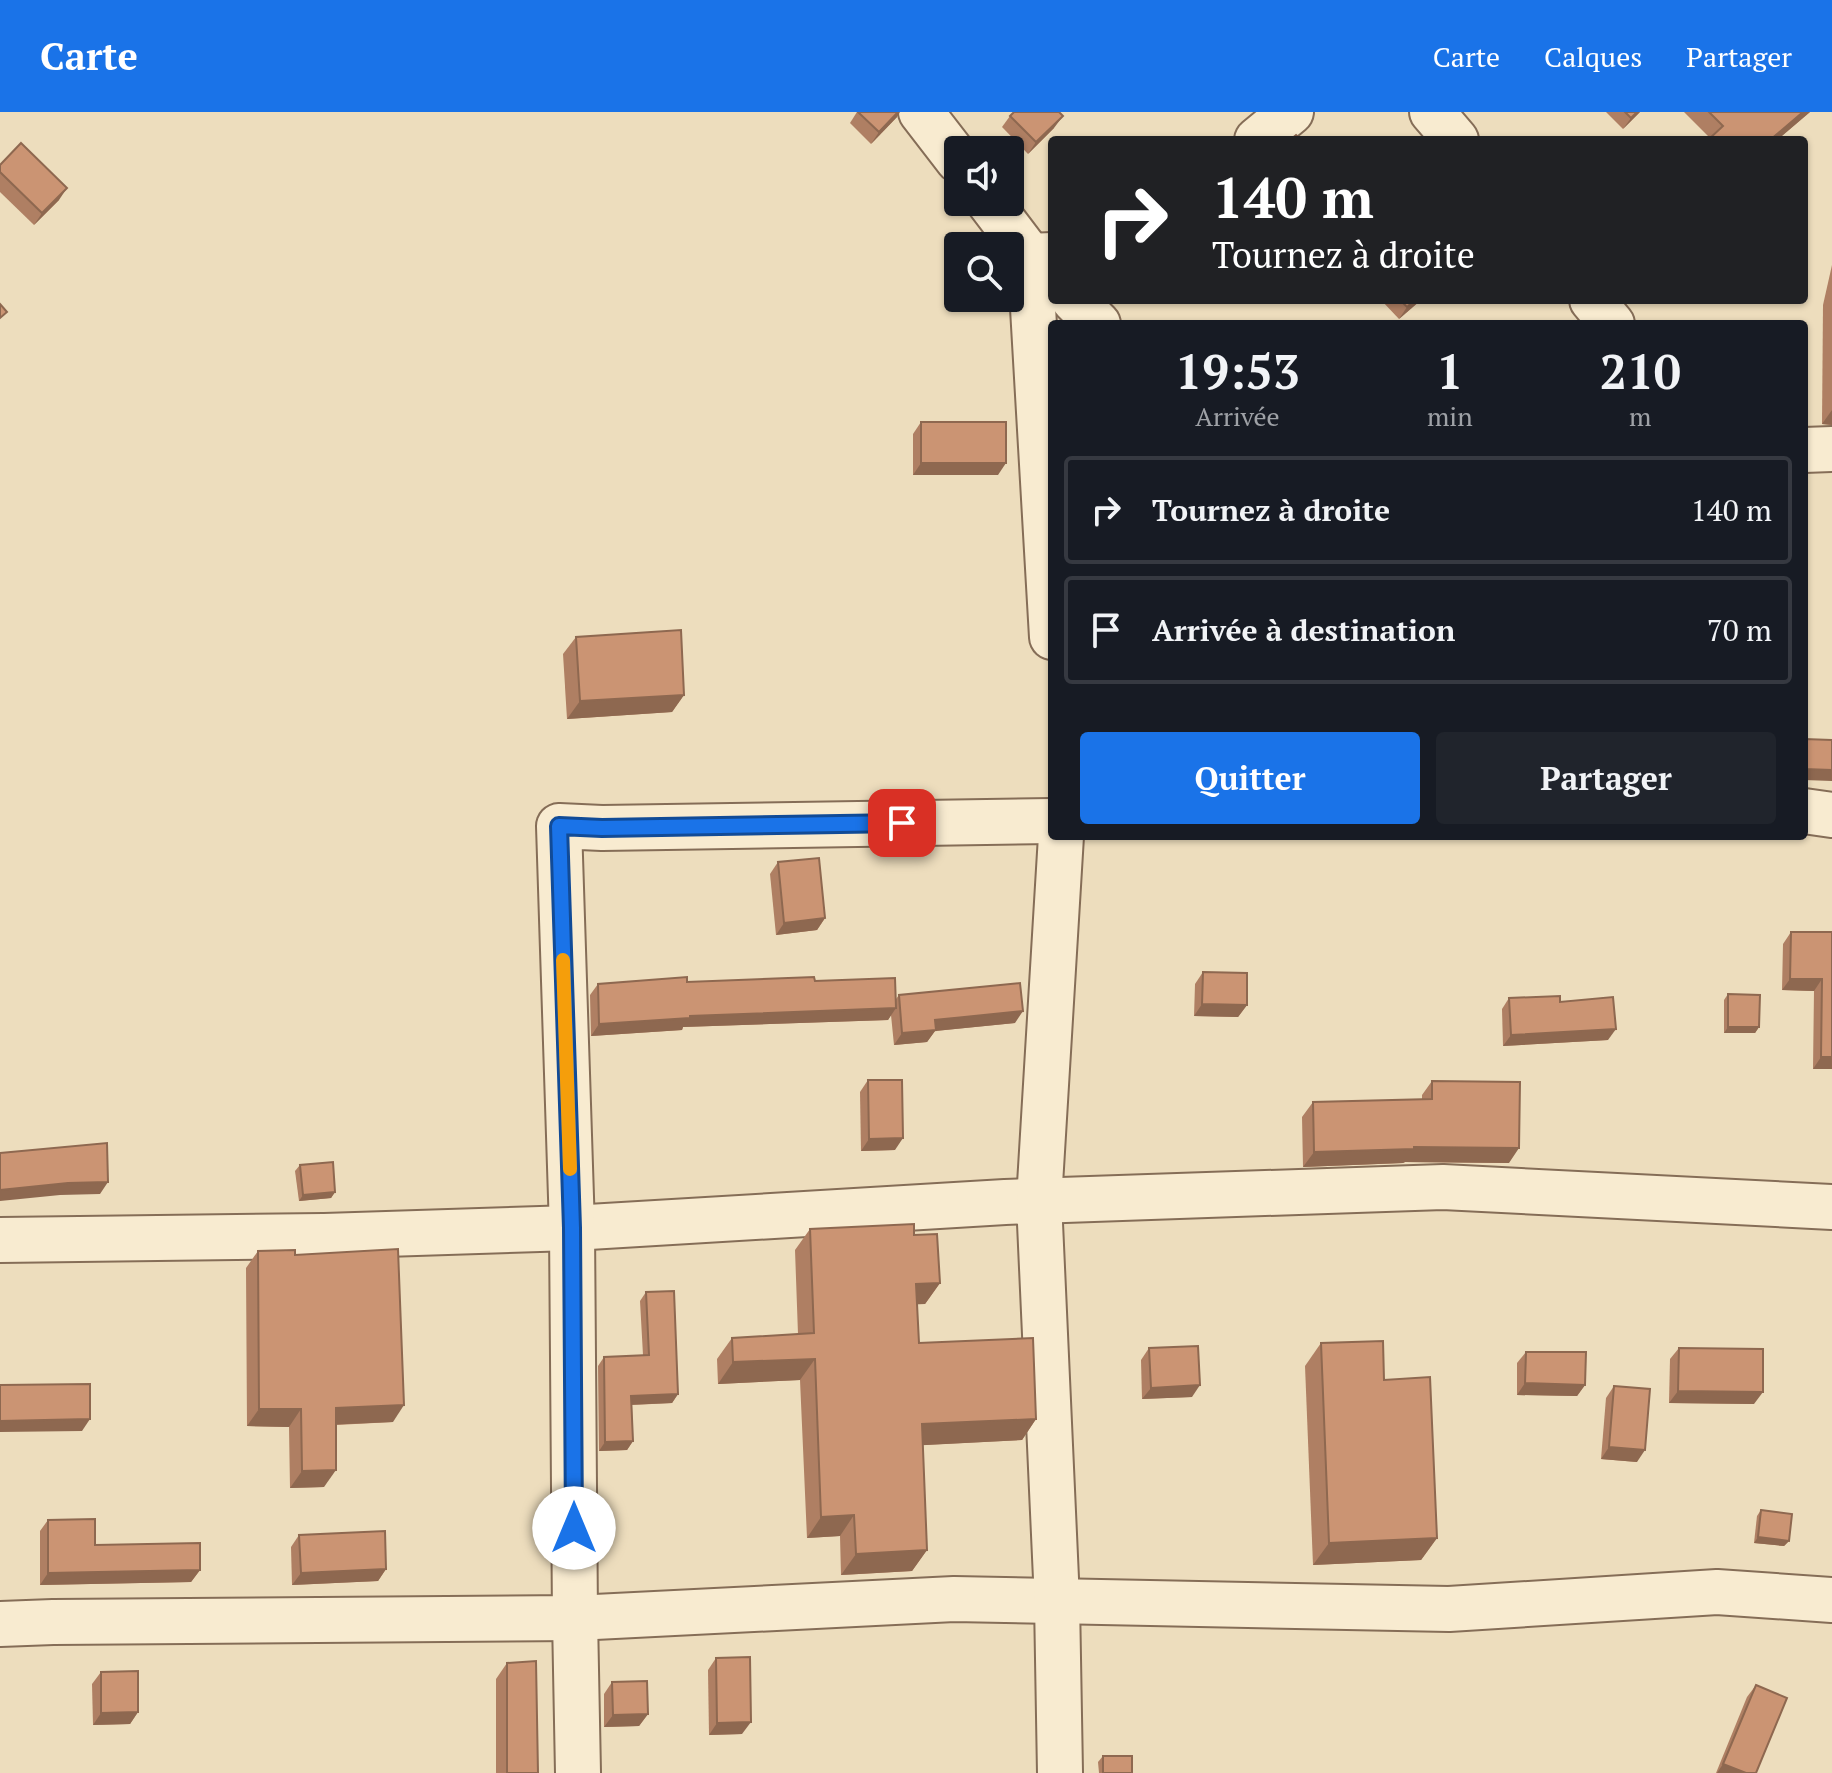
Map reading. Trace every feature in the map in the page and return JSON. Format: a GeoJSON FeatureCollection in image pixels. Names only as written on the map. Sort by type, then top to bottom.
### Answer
{"type":"FeatureCollection","features":[{"type":"Feature","properties":{"kind":"street"},"geometry":{"type":"LineString","coordinates":[[921,112],[944,142]]}},
{"type":"Feature","properties":{"kind":"street"},"geometry":{"type":"LineString","coordinates":[[1262,136],[1291,112]]}},
{"type":"Feature","properties":{"kind":"street"},"geometry":{"type":"LineString","coordinates":[[1432,112],[1453,136]]}},
{"type":"Feature","properties":{"kind":"street"},"geometry":{"type":"LineString","coordinates":[[1002,216],[1045,263],[1048,423]]}},
{"type":"Feature","properties":{"kind":"street"},"geometry":{"type":"LineString","coordinates":[[1078,304],[1094,320]]}},
{"type":"Feature","properties":{"kind":"street"},"geometry":{"type":"LineString","coordinates":[[1595,304],[1609,320]]}},
{"type":"Feature","properties":{"kind":"street"},"geometry":{"type":"LineString","coordinates":[[1808,450],[1832,449]]}},
{"type":"Feature","properties":{"kind":"street"},"geometry":{"type":"LineString","coordinates":[[1808,812],[1832,815]]}},
{"type":"Feature","properties":{"kind":"street"},"geometry":{"type":"LineString","coordinates":[[578,1773],[572,1228],[559,826],[602,828],[1048,821]]}},
{"type":"Feature","properties":{"kind":"street"},"geometry":{"type":"LineString","coordinates":[[1060,1773],[1057,1601],[1039,1201],[1061,840]]}},
{"type":"Feature","properties":{"kind":"street"},"geometry":{"type":"LineString","coordinates":[[0,1240],[324,1236],[572,1228],[1039,1201],[1443,1187],[1832,1207]]}},
{"type":"Feature","properties":{"kind":"street"},"geometry":{"type":"LineString","coordinates":[[0,1624],[575,1618],[954,1599],[1449,1609],[1717,1592],[1832,1600]]}},
{"type":"Feature","properties":{"kind":"building"},"geometry":{"type":"Polygon","coordinates":[[[858,112],[898,112],[879,132],[858,112]]]}},
{"type":"Feature","properties":{"kind":"building"},"geometry":{"type":"Polygon","coordinates":[[[1014,112],[1059,112],[1063,116],[1036,142],[1010,116],[1014,112]]]}},
{"type":"Feature","properties":{"kind":"building"},"geometry":{"type":"Polygon","coordinates":[[[1709,112],[1803,112],[1775,136],[1712,136],[1723,126],[1709,112]]]}},
{"type":"Feature","properties":{"kind":"building"},"geometry":{"type":"Polygon","coordinates":[[[21,143],[67,188],[42,213],[0,172],[0,165],[21,143]]]}},
{"type":"Feature","properties":{"kind":"building"},"geometry":{"type":"Polygon","coordinates":[[[0,304],[7,312],[0,318],[0,304]]]}},
{"type":"Feature","properties":{"kind":"building"},"geometry":{"type":"Polygon","coordinates":[[[921,422],[1006,422],[1006,463],[921,463],[921,422]]]}},
{"type":"Feature","properties":{"kind":"building"},"geometry":{"type":"Polygon","coordinates":[[[681,630],[684,695],[580,701],[576,637],[681,630]]]}},
{"type":"Feature","properties":{"kind":"building"},"geometry":{"type":"Polygon","coordinates":[[[1808,739],[1832,740],[1832,770],[1808,769],[1808,739]]]}},
{"type":"Feature","properties":{"kind":"building"},"geometry":{"type":"Polygon","coordinates":[[[819,858],[825,918],[784,923],[778,862],[819,858]]]}},
{"type":"Feature","properties":{"kind":"building"},"geometry":{"type":"Polygon","coordinates":[[[1791,932],[1832,932],[1832,1057],[1821,1057],[1822,979],[1790,979],[1791,932]]]}},
{"type":"Feature","properties":{"kind":"building"},"geometry":{"type":"Polygon","coordinates":[[[1203,972],[1247,973],[1247,1005],[1202,1004],[1203,972]]]}},
{"type":"Feature","properties":{"kind":"building"},"geometry":{"type":"Polygon","coordinates":[[[687,977],[687,982],[814,977],[815,981],[895,978],[896,1008],[690,1016],[599,1024],[598,984],[687,977]]]}},
{"type":"Feature","properties":{"kind":"building"},"geometry":{"type":"Polygon","coordinates":[[[1020,983],[1023,1011],[935,1020],[936,1030],[902,1033],[899,995],[1020,983]]]}},
{"type":"Feature","properties":{"kind":"building"},"geometry":{"type":"Polygon","coordinates":[[[1728,994],[1760,995],[1759,1027],[1728,1027],[1728,994]]]}},
{"type":"Feature","properties":{"kind":"building"},"geometry":{"type":"Polygon","coordinates":[[[1560,996],[1560,1002],[1613,997],[1616,1029],[1511,1035],[1509,998],[1560,996]]]}},
{"type":"Feature","properties":{"kind":"building"},"geometry":{"type":"Polygon","coordinates":[[[868,1080],[902,1080],[903,1138],[869,1139],[868,1080]]]}},
{"type":"Feature","properties":{"kind":"building"},"geometry":{"type":"Polygon","coordinates":[[[1432,1081],[1520,1082],[1519,1148],[1414,1147],[1314,1152],[1313,1102],[1432,1099],[1432,1081]]]}},
{"type":"Feature","properties":{"kind":"building"},"geometry":{"type":"Polygon","coordinates":[[[107,1143],[108,1182],[0,1190],[0,1153],[107,1143]]]}},
{"type":"Feature","properties":{"kind":"building"},"geometry":{"type":"Polygon","coordinates":[[[333,1162],[335,1192],[303,1195],[300,1165],[333,1162]]]}},
{"type":"Feature","properties":{"kind":"building"},"geometry":{"type":"Polygon","coordinates":[[[914,1224],[914,1235],[937,1234],[940,1283],[916,1284],[919,1343],[1033,1338],[1036,1419],[922,1424],[927,1550],[856,1554],[854,1515],[821,1517],[815,1359],[733,1362],[732,1338],[814,1333],[810,1229],[914,1224]]]}},
{"type":"Feature","properties":{"kind":"building"},"geometry":{"type":"Polygon","coordinates":[[[398,1249],[404,1405],[336,1408],[336,1470],[302,1471],[301,1409],[259,1409],[258,1251],[295,1250],[295,1255],[398,1249]]]}},
{"type":"Feature","properties":{"kind":"building"},"geometry":{"type":"Polygon","coordinates":[[[674,1291],[678,1394],[631,1396],[633,1441],[605,1442],[604,1357],[649,1355],[646,1292],[674,1291]]]}},
{"type":"Feature","properties":{"kind":"building"},"geometry":{"type":"Polygon","coordinates":[[[1383,1341],[1384,1380],[1430,1377],[1437,1538],[1329,1543],[1321,1343],[1383,1341]]]}},
{"type":"Feature","properties":{"kind":"building"},"geometry":{"type":"Polygon","coordinates":[[[1198,1346],[1200,1385],[1151,1388],[1149,1348],[1198,1346]]]}},
{"type":"Feature","properties":{"kind":"building"},"geometry":{"type":"Polygon","coordinates":[[[1679,1348],[1763,1349],[1763,1392],[1678,1391],[1679,1348]]]}},
{"type":"Feature","properties":{"kind":"building"},"geometry":{"type":"Polygon","coordinates":[[[1526,1352],[1586,1352],[1585,1385],[1525,1383],[1526,1352]]]}},
{"type":"Feature","properties":{"kind":"building"},"geometry":{"type":"Polygon","coordinates":[[[90,1384],[90,1419],[0,1421],[0,1385],[90,1384]]]}},
{"type":"Feature","properties":{"kind":"building"},"geometry":{"type":"Polygon","coordinates":[[[1614,1386],[1650,1389],[1645,1450],[1609,1447],[1614,1386]]]}},
{"type":"Feature","properties":{"kind":"building"},"geometry":{"type":"Polygon","coordinates":[[[1761,1510],[1792,1514],[1789,1541],[1758,1537],[1761,1510]]]}},
{"type":"Feature","properties":{"kind":"building"},"geometry":{"type":"Polygon","coordinates":[[[95,1519],[95,1545],[200,1543],[200,1570],[48,1573],[48,1520],[95,1519]]]}},
{"type":"Feature","properties":{"kind":"building"},"geometry":{"type":"Polygon","coordinates":[[[385,1531],[386,1569],[301,1573],[299,1535],[385,1531]]]}},
{"type":"Feature","properties":{"kind":"building"},"geometry":{"type":"Polygon","coordinates":[[[750,1657],[751,1722],[717,1723],[716,1658],[750,1657]]]}},
{"type":"Feature","properties":{"kind":"building"},"geometry":{"type":"Polygon","coordinates":[[[536,1661],[538,1773],[507,1773],[507,1663],[536,1661]]]}},
{"type":"Feature","properties":{"kind":"building"},"geometry":{"type":"Polygon","coordinates":[[[138,1671],[138,1712],[101,1713],[101,1672],[138,1671]]]}},
{"type":"Feature","properties":{"kind":"building"},"geometry":{"type":"Polygon","coordinates":[[[647,1681],[648,1714],[613,1715],[612,1682],[647,1681]]]}},
{"type":"Feature","properties":{"kind":"building"},"geometry":{"type":"Polygon","coordinates":[[[1756,1685],[1787,1698],[1756,1773],[1746,1773],[1723,1764],[1756,1685]]]}},
{"type":"Feature","properties":{"kind":"building"},"geometry":{"type":"Polygon","coordinates":[[[1103,1756],[1132,1756],[1132,1773],[1103,1773],[1103,1756]]]}},
{"type":"Feature","properties":{"kind":"slow traffic"},"geometry":{"type":"LineString","coordinates":[[563,960],[570,1169]]}},
{"type":"Feature","properties":{"kind":"route"},"geometry":{"type":"LineString","coordinates":[[574,1528],[572,1228],[559,826],[902,823]]}}]}
